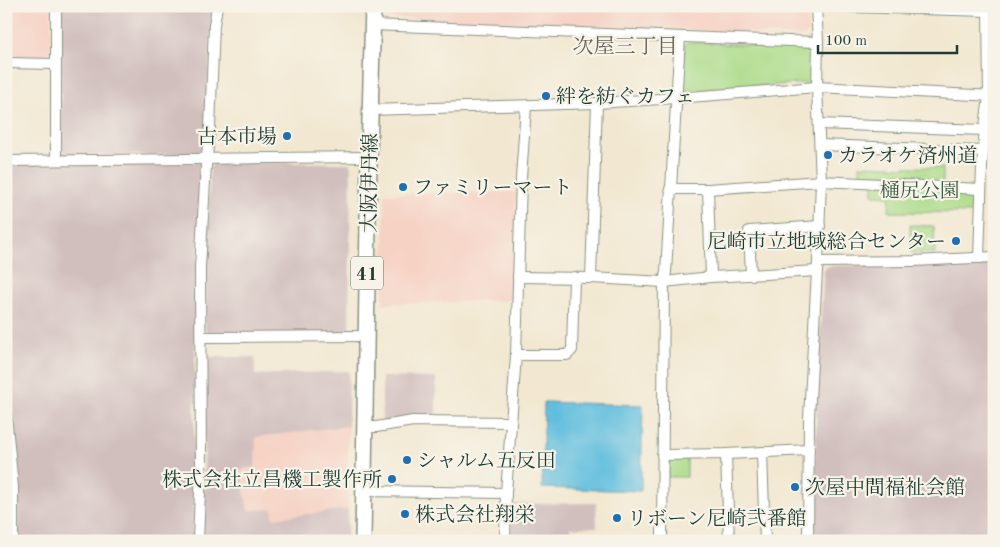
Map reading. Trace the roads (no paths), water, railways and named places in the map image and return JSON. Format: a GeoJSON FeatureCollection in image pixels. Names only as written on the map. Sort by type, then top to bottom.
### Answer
{"type":"FeatureCollection","features":[{"type":"Feature","properties":{"kind":"main road","name":"大阪伊丹線"},"geometry":{"type":"LineString","coordinates":[[363,541],[368,157],[373,6]]}},
{"type":"Feature","properties":{"kind":"street"},"geometry":{"type":"LineString","coordinates":[[56,6],[56,160]]}},
{"type":"Feature","properties":{"kind":"street"},"geometry":{"type":"LineString","coordinates":[[198,541],[201,468],[200,268],[211,111],[213,39],[217,6]]}},
{"type":"Feature","properties":{"kind":"street"},"geometry":{"type":"LineString","coordinates":[[808,541],[809,418],[821,181],[816,6],[988,8],[992,96],[984,130],[979,258]]}},
{"type":"Feature","properties":{"kind":"street"},"geometry":{"type":"LineString","coordinates":[[372,25],[818,42]]}},
{"type":"Feature","properties":{"kind":"street"},"geometry":{"type":"LineString","coordinates":[[662,541],[664,282],[680,37]]}},
{"type":"Feature","properties":{"kind":"street"},"geometry":{"type":"LineString","coordinates":[[6,63],[56,64]]}},
{"type":"Feature","properties":{"kind":"street"},"geometry":{"type":"LineString","coordinates":[[370,110],[598,103],[818,87],[992,96]]}},
{"type":"Feature","properties":{"kind":"street"},"geometry":{"type":"LineString","coordinates":[[591,278],[598,103]]}},
{"type":"Feature","properties":{"kind":"street"},"geometry":{"type":"LineString","coordinates":[[505,541],[506,493],[516,355],[521,178],[526,106]]}},
{"type":"Feature","properties":{"kind":"street"},"geometry":{"type":"LineString","coordinates":[[819,124],[984,130]]}},
{"type":"Feature","properties":{"kind":"street"},"geometry":{"type":"LineString","coordinates":[[820,145],[983,151]]}},
{"type":"Feature","properties":{"kind":"street"},"geometry":{"type":"LineString","coordinates":[[6,161],[368,157]]}},
{"type":"Feature","properties":{"kind":"street"},"geometry":{"type":"LineString","coordinates":[[670,189],[708,189],[821,181],[981,188]]}},
{"type":"Feature","properties":{"kind":"street"},"geometry":{"type":"LineString","coordinates":[[708,189],[710,277]]}},
{"type":"Feature","properties":{"kind":"street"},"geometry":{"type":"LineString","coordinates":[[751,274],[749,231],[820,226]]}},
{"type":"Feature","properties":{"kind":"street"},"geometry":{"type":"LineString","coordinates":[[518,277],[664,282],[818,267],[994,257]]}},
{"type":"Feature","properties":{"kind":"street"},"geometry":{"type":"LineString","coordinates":[[516,355],[567,355],[572,350],[574,278]]}},
{"type":"Feature","properties":{"kind":"street"},"geometry":{"type":"LineString","coordinates":[[201,338],[367,336]]}},
{"type":"Feature","properties":{"kind":"street"},"geometry":{"type":"LineString","coordinates":[[6,415],[14,504],[13,541]]}},
{"type":"Feature","properties":{"kind":"street"},"geometry":{"type":"LineString","coordinates":[[365,427],[413,421],[511,422]]}},
{"type":"Feature","properties":{"kind":"street"},"geometry":{"type":"LineString","coordinates":[[662,455],[809,450]]}},
{"type":"Feature","properties":{"kind":"street"},"geometry":{"type":"LineString","coordinates":[[762,452],[765,541]]}},
{"type":"Feature","properties":{"kind":"street"},"geometry":{"type":"LineString","coordinates":[[726,454],[728,541]]}},
{"type":"Feature","properties":{"kind":"street"},"geometry":{"type":"LineString","coordinates":[[364,491],[506,493]]}},
{"type":"Feature","properties":{"kind":"water"},"geometry":{"type":"Polygon","coordinates":[[[544,402],[643,405],[641,491],[542,488],[544,402]]]}},
{"type":"Feature","properties":{"kind":"place","name":"絆を紡ぐカフェ"},"geometry":{"type":"Point","coordinates":[546,96]}},
{"type":"Feature","properties":{"kind":"place","name":"古本市場"},"geometry":{"type":"Point","coordinates":[287,136]}},
{"type":"Feature","properties":{"kind":"place","name":"カラオケ済州道"},"geometry":{"type":"Point","coordinates":[828,155]}},
{"type":"Feature","properties":{"kind":"place","name":"ファミリーマート"},"geometry":{"type":"Point","coordinates":[403,187]}},
{"type":"Feature","properties":{"kind":"place","name":"尼崎市立地域総合センター"},"geometry":{"type":"Point","coordinates":[956,241]}},
{"type":"Feature","properties":{"kind":"place","name":"シャルム五反田"},"geometry":{"type":"Point","coordinates":[407,460]}},
{"type":"Feature","properties":{"kind":"place","name":"株式会社立昌機工製作所"},"geometry":{"type":"Point","coordinates":[392,479]}},
{"type":"Feature","properties":{"kind":"place","name":"次屋中間福祉会館"},"geometry":{"type":"Point","coordinates":[795,487]}},
{"type":"Feature","properties":{"kind":"place","name":"株式会社翔栄"},"geometry":{"type":"Point","coordinates":[405,514]}},
{"type":"Feature","properties":{"kind":"place","name":"リボーン尼崎弐番館"},"geometry":{"type":"Point","coordinates":[617,518]}},
{"type":"Feature","properties":{"kind":"district","name":"次屋三丁目"},"geometry":{"type":"Point","coordinates":[625,46]}},
{"type":"Feature","properties":{"kind":"park label","name":"樋尻公園"},"geometry":{"type":"Point","coordinates":[920,190]}}]}
